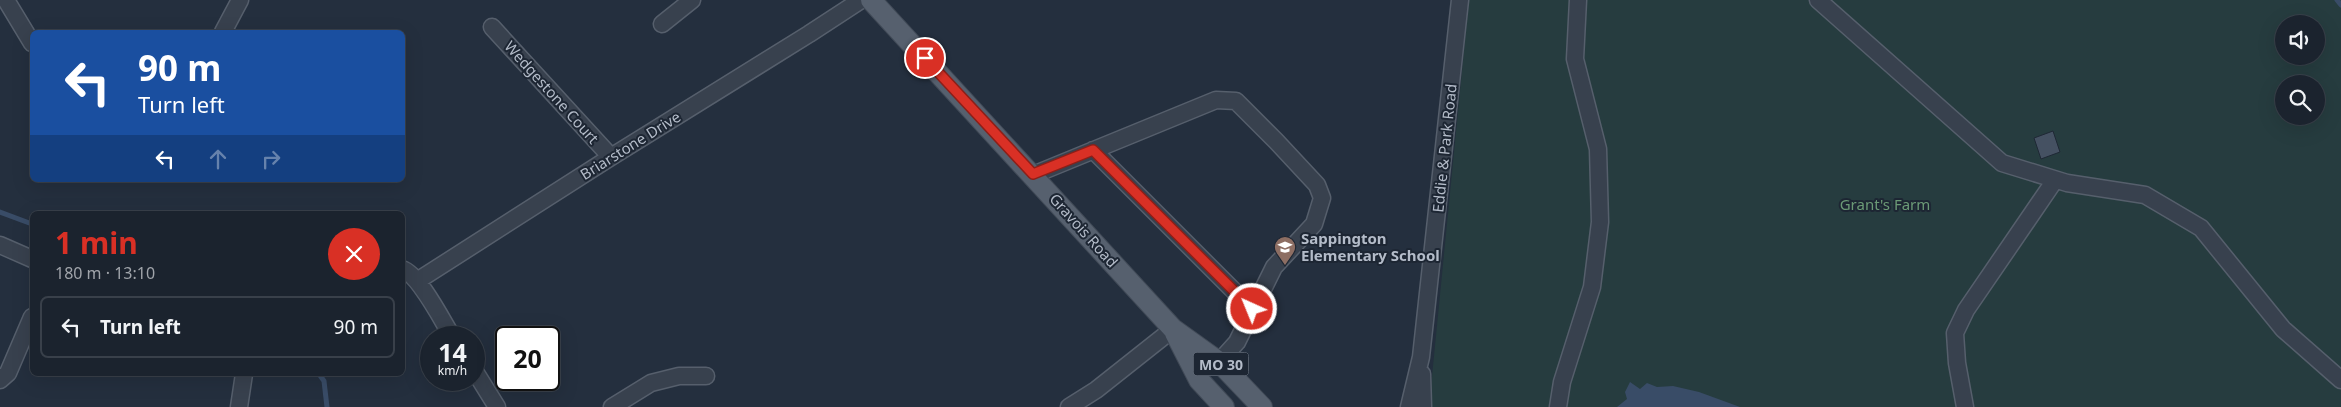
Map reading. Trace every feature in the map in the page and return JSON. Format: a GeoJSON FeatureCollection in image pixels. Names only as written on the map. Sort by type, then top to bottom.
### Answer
{"type":"FeatureCollection","features":[{"type":"Feature","properties":{"kind":"main road","name":"Gravois Road"},"geometry":{"type":"LineString","coordinates":[[871,0],[1033,174],[1173,329],[1219,362],[1262,407]]}},
{"type":"Feature","properties":{"kind":"main road","name":"Gravois Road"},"geometry":{"type":"LineString","coordinates":[[1173,329],[1199,380],[1224,407]]}},
{"type":"Feature","properties":{"kind":"street"},"geometry":{"type":"LineString","coordinates":[[6,0],[30,40]]}},
{"type":"Feature","properties":{"kind":"street"},"geometry":{"type":"LineString","coordinates":[[224,30],[240,0]]}},
{"type":"Feature","properties":{"kind":"street"},"geometry":{"type":"LineString","coordinates":[[662,24],[692,0]]}},
{"type":"Feature","properties":{"kind":"street","name":"Briarstone Drive"},"geometry":{"type":"LineString","coordinates":[[417,281],[861,0]]}},
{"type":"Feature","properties":{"kind":"street","name":"Eddie & Park Road"},"geometry":{"type":"LineString","coordinates":[[1409,407],[1421,356],[1460,0]]}},
{"type":"Feature","properties":{"kind":"street"},"geometry":{"type":"LineString","coordinates":[[1558,407],[1562,382],[1592,287],[1600,222],[1598,149],[1575,59],[1571,0]]}},
{"type":"Feature","properties":{"kind":"street"},"geometry":{"type":"LineString","coordinates":[[1575,59],[1578,0]]}},
{"type":"Feature","properties":{"kind":"street"},"geometry":{"type":"LineString","coordinates":[[1818,0],[2002,163],[2056,180],[2145,195],[2201,228],[2283,328],[2341,380]]}},
{"type":"Feature","properties":{"kind":"street","name":"Wedgestone Court"},"geometry":{"type":"LineString","coordinates":[[492,27],[611,157]]}},
{"type":"Feature","properties":{"kind":"street"},"geometry":{"type":"LineString","coordinates":[[1033,174],[1216,100],[1236,101],[1276,141],[1317,186],[1322,198],[1314,224],[1274,267],[1237,342],[1219,362]]}},
{"type":"Feature","properties":{"kind":"street"},"geometry":{"type":"LineString","coordinates":[[1093,150],[1252,309]]}},
{"type":"Feature","properties":{"kind":"street"},"geometry":{"type":"LineString","coordinates":[[1965,407],[1957,363],[1955,333],[1966,310],[2056,180]]}},
{"type":"Feature","properties":{"kind":"street"},"geometry":{"type":"LineString","coordinates":[[0,246],[30,258]]}},
{"type":"Feature","properties":{"kind":"street"},"geometry":{"type":"LineString","coordinates":[[405,270],[417,281],[445,326]]}},
{"type":"Feature","properties":{"kind":"street"},"geometry":{"type":"LineString","coordinates":[[0,380],[8,373],[30,322]]}},
{"type":"Feature","properties":{"kind":"street"},"geometry":{"type":"LineString","coordinates":[[1069,407],[1096,390],[1173,329]]}},
{"type":"Feature","properties":{"kind":"street","name":"Eddie & Park Road"},"geometry":{"type":"LineString","coordinates":[[1421,356],[1423,407]]}},
{"type":"Feature","properties":{"kind":"street"},"geometry":{"type":"LineString","coordinates":[[239,407],[244,376]]}},
{"type":"Feature","properties":{"kind":"street"},"geometry":{"type":"LineString","coordinates":[[612,407],[651,383],[679,376],[706,376]]}},
{"type":"Feature","properties":{"kind":"street"},"geometry":{"type":"LineString","coordinates":[[485,388],[497,407]]}},
{"type":"Feature","properties":{"kind":"green space","name":"Grant's Farm"},"geometry":{"type":"Polygon","coordinates":[[[1469,0],[2341,0],[2341,407],[1429,407],[1469,0]]]}},
{"type":"Feature","properties":{"kind":"water"},"geometry":{"type":"Polygon","coordinates":[[[1630,382],[1640,389],[1647,383],[1657,387],[1673,386],[1699,392],[1740,407],[1617,407],[1627,399],[1625,392],[1630,382]]]}},
{"type":"Feature","properties":{"kind":"building"},"geometry":{"type":"Polygon","coordinates":[[[2053,131],[2060,152],[2041,159],[2034,138],[2053,131]]]}},
{"type":"Feature","properties":{"kind":"waterway"},"geometry":{"type":"LineString","coordinates":[[2337,0],[2341,5]]}},
{"type":"Feature","properties":{"kind":"waterway"},"geometry":{"type":"LineString","coordinates":[[0,212],[30,223]]}},
{"type":"Feature","properties":{"kind":"waterway"},"geometry":{"type":"LineString","coordinates":[[320,376],[324,381],[327,407]]}},
{"type":"Feature","properties":{"kind":"place","name":"Sappington Elementary School"},"geometry":{"type":"Point","coordinates":[1285,266]}},
{"type":"Feature","properties":{"kind":"route"},"geometry":{"type":"LineString","coordinates":[[925,58],[1033,174],[1093,150],[1252,309]]}}]}
